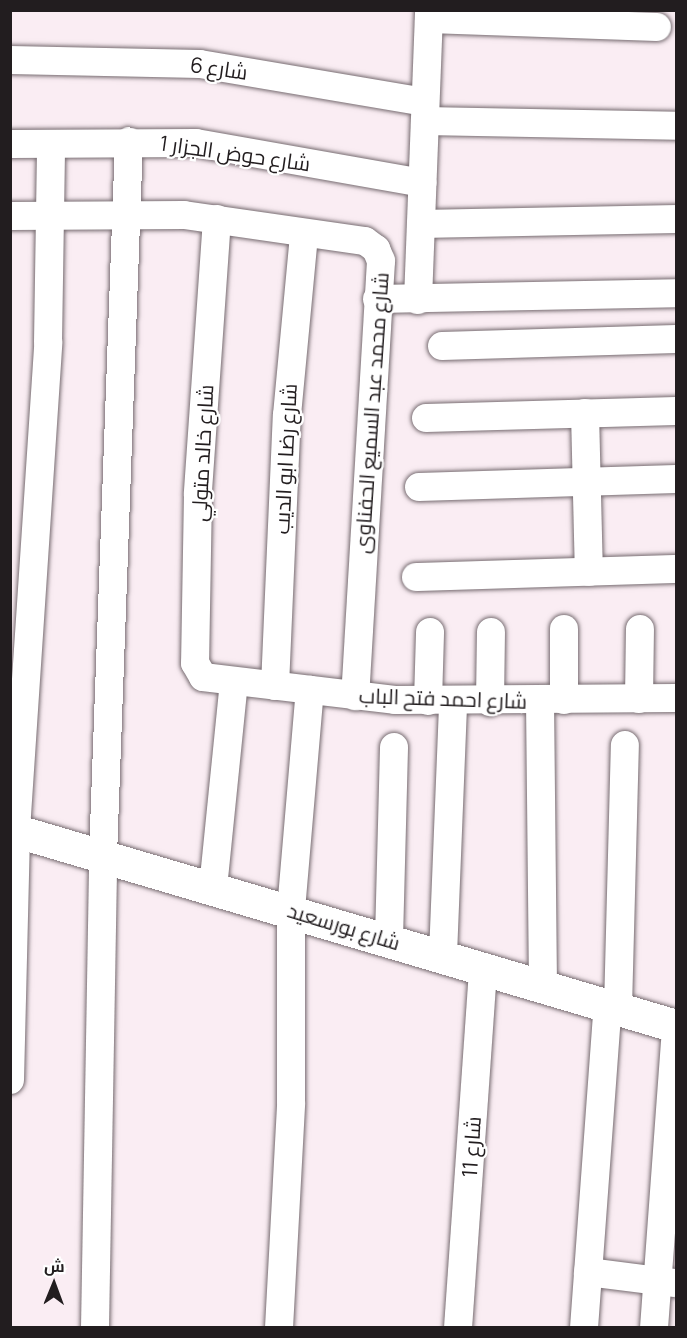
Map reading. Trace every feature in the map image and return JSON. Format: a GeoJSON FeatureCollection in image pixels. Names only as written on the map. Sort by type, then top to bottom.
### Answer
{"type":"FeatureCollection","features":[{"type":"Feature","properties":{"kind":"main road","name":"شارع بورسعيد"},"geometry":{"type":"LineString","coordinates":[[13,829],[676,1025]]}},
{"type":"Feature","properties":{"kind":"street"},"geometry":{"type":"LineString","coordinates":[[418,300],[429,14],[577,17],[664,22]]}},
{"type":"Feature","properties":{"kind":"street","name":"شارع 6"},"geometry":{"type":"LineString","coordinates":[[10,60],[200,64],[425,111],[676,126]]}},
{"type":"Feature","properties":{"kind":"street"},"geometry":{"type":"LineString","coordinates":[[95,1328],[103,856],[129,213],[129,141]]}},
{"type":"Feature","properties":{"kind":"street","name":"شارع حوض الجزار 1"},"geometry":{"type":"LineString","coordinates":[[10,144],[51,145],[129,141],[230,147],[422,183]]}},
{"type":"Feature","properties":{"kind":"street"},"geometry":{"type":"LineString","coordinates":[[10,1080],[13,829],[48,342],[51,145]]}},
{"type":"Feature","properties":{"kind":"street","name":"شارع محمد عبد السميع الحفناوى"},"geometry":{"type":"LineString","coordinates":[[10,216],[129,213],[217,219],[371,244],[381,261],[355,696]]}},
{"type":"Feature","properties":{"kind":"street","name":"شارع خالد متولي"},"geometry":{"type":"LineString","coordinates":[[217,219],[198,494],[195,652],[197,671],[222,681]]}},
{"type":"Feature","properties":{"kind":"street"},"geometry":{"type":"LineString","coordinates":[[421,225],[676,219]]}},
{"type":"Feature","properties":{"kind":"street","name":"شارع رضا ابو الديب"},"geometry":{"type":"LineString","coordinates":[[275,686],[288,394],[304,234]]}},
{"type":"Feature","properties":{"kind":"street"},"geometry":{"type":"LineString","coordinates":[[377,299],[418,300],[676,293]]}},
{"type":"Feature","properties":{"kind":"street"},"geometry":{"type":"LineString","coordinates":[[442,346],[676,339]]}},
{"type":"Feature","properties":{"kind":"street"},"geometry":{"type":"LineString","coordinates":[[426,418],[676,411]]}},
{"type":"Feature","properties":{"kind":"street"},"geometry":{"type":"LineString","coordinates":[[585,413],[589,572]]}},
{"type":"Feature","properties":{"kind":"street"},"geometry":{"type":"LineString","coordinates":[[419,487],[676,479]]}},
{"type":"Feature","properties":{"kind":"street"},"geometry":{"type":"LineString","coordinates":[[416,577],[676,568]]}},
{"type":"Feature","properties":{"kind":"street"},"geometry":{"type":"LineString","coordinates":[[543,985],[552,700],[564,629]]}},
{"type":"Feature","properties":{"kind":"street"},"geometry":{"type":"LineString","coordinates":[[639,699],[640,630]]}},
{"type":"Feature","properties":{"kind":"street"},"geometry":{"type":"LineString","coordinates":[[429,632],[440,702],[443,955]]}},
{"type":"Feature","properties":{"kind":"street"},"geometry":{"type":"LineString","coordinates":[[490,702],[491,632]]}},
{"type":"Feature","properties":{"kind":"street"},"geometry":{"type":"LineString","coordinates":[[213,888],[222,681]]}},
{"type":"Feature","properties":{"kind":"street","name":"شارع احمد فتح الباب"},"geometry":{"type":"LineString","coordinates":[[222,681],[355,696],[440,702],[676,698]]}},
{"type":"Feature","properties":{"kind":"street"},"geometry":{"type":"LineString","coordinates":[[279,1328],[291,1103],[291,910],[310,690]]}},
{"type":"Feature","properties":{"kind":"street"},"geometry":{"type":"LineString","coordinates":[[584,1328],[613,1007],[625,746]]}},
{"type":"Feature","properties":{"kind":"street"},"geometry":{"type":"LineString","coordinates":[[389,939],[394,747]]}},
{"type":"Feature","properties":{"kind":"street","name":"شارع 11"},"geometry":{"type":"LineString","coordinates":[[458,1328],[483,967]]}},
{"type":"Feature","properties":{"kind":"street"},"geometry":{"type":"LineString","coordinates":[[654,1328],[667,1282],[676,1025]]}},
{"type":"Feature","properties":{"kind":"street"},"geometry":{"type":"LineString","coordinates":[[588,1272],[667,1282]]}}]}
